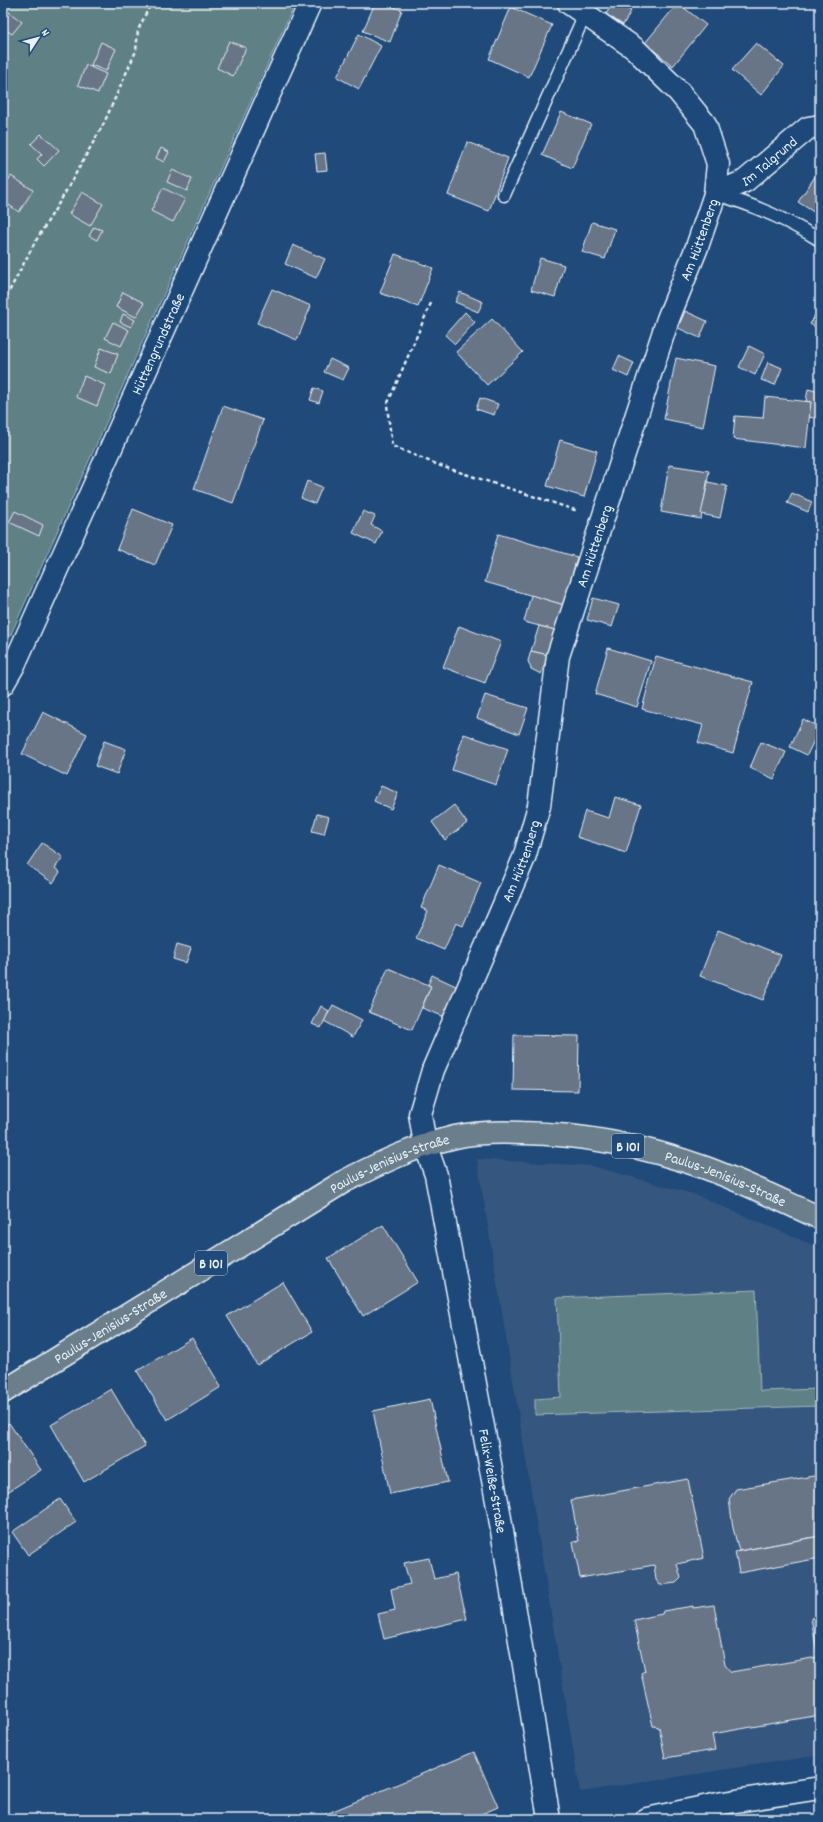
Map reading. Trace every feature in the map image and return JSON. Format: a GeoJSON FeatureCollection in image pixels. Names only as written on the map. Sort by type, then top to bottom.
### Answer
{"type":"FeatureCollection","features":[{"type":"Feature","properties":{"kind":"main road","name":"Paulus-Jenisius-Straße"},"geometry":{"type":"LineString","coordinates":[[3,1392],[343,1182],[387,1160],[425,1144],[457,1136],[496,1132],[547,1133],[601,1140],[636,1147],[706,1169],[820,1218]]}},
{"type":"Feature","properties":{"kind":"street","name":"Hüttengrundstraße"},"geometry":{"type":"LineString","coordinates":[[3,684],[17,657],[310,3]]}},
{"type":"Feature","properties":{"kind":"street","name":"Am Hüttenberg"},"geometry":{"type":"LineString","coordinates":[[425,1144],[420,1114],[433,1070],[524,858],[539,806],[558,656],[668,319],[697,247],[715,194],[718,164],[705,124],[679,92],[634,48],[577,8]]}},
{"type":"Feature","properties":{"kind":"street","name":"Im Talgrund"},"geometry":{"type":"LineString","coordinates":[[715,194],[745,181],[808,128],[820,126]]}},
{"type":"Feature","properties":{"kind":"street","name":"Felix-Weiße-Straße"},"geometry":{"type":"LineString","coordinates":[[425,1144],[436,1175],[499,1512],[549,1819]]}},
{"type":"Feature","properties":{"kind":"street"},"geometry":{"type":"LineString","coordinates":[[647,1819],[723,1803],[820,1788]]}},
{"type":"Feature","properties":{"kind":"lane"},"geometry":{"type":"LineString","coordinates":[[504,195],[577,8]]}},
{"type":"Feature","properties":{"kind":"lane"},"geometry":{"type":"LineString","coordinates":[[715,194],[748,203],[788,221],[820,240]]}},
{"type":"Feature","properties":{"kind":"path"},"geometry":{"type":"LineString","coordinates":[[3,303],[34,244],[65,193],[104,123],[136,51],[138,30],[151,3]]}},
{"type":"Feature","properties":{"kind":"path"},"geometry":{"type":"LineString","coordinates":[[430,304],[387,405],[392,446],[441,466],[603,519]]}},
{"type":"Feature","properties":{"kind":"shaded area"},"geometry":{"type":"Polygon","coordinates":[[[477,1159],[592,1166],[693,1194],[820,1248],[820,1755],[580,1792],[477,1159]]]}},
{"type":"Feature","properties":{"kind":"green space"},"geometry":{"type":"Polygon","coordinates":[[[3,3],[295,3],[3,652],[3,3]]]}},
{"type":"Feature","properties":{"kind":"green space"},"geometry":{"type":"Polygon","coordinates":[[[756,1290],[760,1391],[820,1389],[820,1406],[535,1415],[535,1399],[561,1397],[557,1298],[756,1290]]]}},
{"type":"Feature","properties":{"kind":"building"},"geometry":{"type":"Polygon","coordinates":[[[375,3],[384,3],[402,10],[390,42],[363,31],[375,3]]]}},
{"type":"Feature","properties":{"kind":"building"},"geometry":{"type":"Polygon","coordinates":[[[613,3],[618,3],[631,11],[623,25],[606,14],[613,3]]]}},
{"type":"Feature","properties":{"kind":"building"},"geometry":{"type":"Polygon","coordinates":[[[678,3],[706,25],[673,66],[645,43],[678,3]]]}},
{"type":"Feature","properties":{"kind":"building"},"geometry":{"type":"Polygon","coordinates":[[[511,7],[552,25],[529,77],[489,59],[511,7]]]}},
{"type":"Feature","properties":{"kind":"building"},"geometry":{"type":"Polygon","coordinates":[[[9,12],[22,22],[12,34],[3,28],[3,20],[9,12]]]}},
{"type":"Feature","properties":{"kind":"building"},"geometry":{"type":"Polygon","coordinates":[[[359,34],[381,46],[359,89],[337,77],[359,34]]]}},
{"type":"Feature","properties":{"kind":"building"},"geometry":{"type":"Polygon","coordinates":[[[229,41],[246,48],[233,76],[217,68],[229,41]]]}},
{"type":"Feature","properties":{"kind":"building"},"geometry":{"type":"Polygon","coordinates":[[[101,42],[116,49],[106,71],[91,65],[101,42]]]}},
{"type":"Feature","properties":{"kind":"building"},"geometry":{"type":"Polygon","coordinates":[[[756,43],[784,66],[761,95],[732,70],[756,43]]]}},
{"type":"Feature","properties":{"kind":"building"},"geometry":{"type":"Polygon","coordinates":[[[86,65],[106,74],[98,93],[78,85],[86,65]]]}},
{"type":"Feature","properties":{"kind":"building"},"geometry":{"type":"Polygon","coordinates":[[[561,112],[591,124],[572,168],[542,155],[561,112]]]}},
{"type":"Feature","properties":{"kind":"building"},"geometry":{"type":"Polygon","coordinates":[[[41,134],[59,150],[44,166],[37,159],[42,154],[31,144],[41,134]]]}},
{"type":"Feature","properties":{"kind":"building"},"geometry":{"type":"Polygon","coordinates":[[[467,142],[508,158],[489,211],[448,195],[467,142]]]}},
{"type":"Feature","properties":{"kind":"building"},"geometry":{"type":"Polygon","coordinates":[[[161,148],[169,152],[164,162],[156,158],[161,148]]]}},
{"type":"Feature","properties":{"kind":"building"},"geometry":{"type":"Polygon","coordinates":[[[325,153],[327,170],[317,171],[315,154],[325,153]]]}},
{"type":"Feature","properties":{"kind":"building"},"geometry":{"type":"Polygon","coordinates":[[[172,170],[192,179],[187,191],[167,182],[172,170]]]}},
{"type":"Feature","properties":{"kind":"building"},"geometry":{"type":"Polygon","coordinates":[[[818,172],[820,173],[820,216],[798,202],[818,172]]]}},
{"type":"Feature","properties":{"kind":"building"},"geometry":{"type":"Polygon","coordinates":[[[11,176],[33,190],[19,212],[3,201],[3,188],[11,176]]]}},
{"type":"Feature","properties":{"kind":"building"},"geometry":{"type":"Polygon","coordinates":[[[163,188],[185,199],[173,222],[151,211],[163,188]]]}},
{"type":"Feature","properties":{"kind":"building"},"geometry":{"type":"Polygon","coordinates":[[[82,192],[103,204],[90,226],[69,214],[82,192]]]}},
{"type":"Feature","properties":{"kind":"building"},"geometry":{"type":"Polygon","coordinates":[[[592,222],[615,229],[605,259],[582,252],[592,222]]]}},
{"type":"Feature","properties":{"kind":"building"},"geometry":{"type":"Polygon","coordinates":[[[94,227],[102,230],[97,240],[89,236],[94,227]]]}},
{"type":"Feature","properties":{"kind":"building"},"geometry":{"type":"Polygon","coordinates":[[[293,245],[325,259],[316,278],[285,264],[293,245]]]}},
{"type":"Feature","properties":{"kind":"building"},"geometry":{"type":"Polygon","coordinates":[[[395,254],[433,268],[418,307],[380,293],[395,254]]]}},
{"type":"Feature","properties":{"kind":"building"},"geometry":{"type":"Polygon","coordinates":[[[540,258],[564,265],[555,297],[531,290],[540,258]]]}},
{"type":"Feature","properties":{"kind":"building"},"geometry":{"type":"Polygon","coordinates":[[[272,289],[311,306],[297,340],[257,323],[272,289]]]}},
{"type":"Feature","properties":{"kind":"building"},"geometry":{"type":"Polygon","coordinates":[[[123,292],[144,303],[136,317],[116,307],[123,292]]]}},
{"type":"Feature","properties":{"kind":"building"},"geometry":{"type":"Polygon","coordinates":[[[460,292],[483,302],[478,312],[455,302],[460,292]]]}},
{"type":"Feature","properties":{"kind":"building"},"geometry":{"type":"Polygon","coordinates":[[[820,306],[820,330],[810,324],[820,306]]]}},
{"type":"Feature","properties":{"kind":"building"},"geometry":{"type":"Polygon","coordinates":[[[685,311],[707,321],[700,338],[678,328],[685,311]]]}},
{"type":"Feature","properties":{"kind":"building"},"geometry":{"type":"Polygon","coordinates":[[[465,312],[475,322],[455,344],[445,335],[465,312]]]}},
{"type":"Feature","properties":{"kind":"building"},"geometry":{"type":"Polygon","coordinates":[[[123,314],[135,320],[131,327],[120,322],[123,314]]]}},
{"type":"Feature","properties":{"kind":"building"},"geometry":{"type":"Polygon","coordinates":[[[492,319],[523,352],[487,385],[456,352],[492,319]]]}},
{"type":"Feature","properties":{"kind":"building"},"geometry":{"type":"Polygon","coordinates":[[[113,322],[129,330],[121,346],[105,338],[113,322]]]}},
{"type":"Feature","properties":{"kind":"building"},"geometry":{"type":"Polygon","coordinates":[[[749,346],[765,354],[755,375],[739,367],[749,346]]]}},
{"type":"Feature","properties":{"kind":"building"},"geometry":{"type":"Polygon","coordinates":[[[101,348],[118,354],[111,374],[94,367],[101,348]]]}},
{"type":"Feature","properties":{"kind":"building"},"geometry":{"type":"Polygon","coordinates":[[[619,356],[634,363],[628,377],[613,370],[619,356]]]}},
{"type":"Feature","properties":{"kind":"building"},"geometry":{"type":"Polygon","coordinates":[[[676,358],[715,366],[703,427],[664,419],[676,358]]]}},
{"type":"Feature","properties":{"kind":"building"},"geometry":{"type":"Polygon","coordinates":[[[330,359],[349,368],[343,380],[324,372],[330,359]]]}},
{"type":"Feature","properties":{"kind":"building"},"geometry":{"type":"Polygon","coordinates":[[[768,362],[782,368],[775,385],[761,380],[768,362]]]}},
{"type":"Feature","properties":{"kind":"building"},"geometry":{"type":"Polygon","coordinates":[[[84,376],[105,385],[97,406],[76,397],[84,376]]]}},
{"type":"Feature","properties":{"kind":"building"},"geometry":{"type":"Polygon","coordinates":[[[314,388],[323,391],[319,403],[310,400],[314,388]]]}},
{"type":"Feature","properties":{"kind":"building"},"geometry":{"type":"Polygon","coordinates":[[[808,389],[820,392],[820,419],[808,417],[811,402],[806,401],[808,389]]]}},
{"type":"Feature","properties":{"kind":"building"},"geometry":{"type":"Polygon","coordinates":[[[765,397],[811,402],[806,448],[733,439],[735,416],[763,418],[765,397]]]}},
{"type":"Feature","properties":{"kind":"building"},"geometry":{"type":"Polygon","coordinates":[[[480,398],[498,404],[494,415],[476,409],[480,398]]]}},
{"type":"Feature","properties":{"kind":"building"},"geometry":{"type":"Polygon","coordinates":[[[223,406],[263,420],[233,503],[194,489],[223,406]]]}},
{"type":"Feature","properties":{"kind":"building"},"geometry":{"type":"Polygon","coordinates":[[[560,440],[597,451],[584,497],[547,486],[560,440]]]}},
{"type":"Feature","properties":{"kind":"building"},"geometry":{"type":"Polygon","coordinates":[[[669,465],[709,471],[701,519],[661,512],[669,465]]]}},
{"type":"Feature","properties":{"kind":"building"},"geometry":{"type":"Polygon","coordinates":[[[307,481],[322,487],[315,504],[301,498],[307,481]]]}},
{"type":"Feature","properties":{"kind":"building"},"geometry":{"type":"Polygon","coordinates":[[[708,482],[727,486],[720,518],[701,514],[708,482]]]}},
{"type":"Feature","properties":{"kind":"building"},"geometry":{"type":"Polygon","coordinates":[[[792,493],[812,502],[808,512],[787,503],[792,493]]]}},
{"type":"Feature","properties":{"kind":"building"},"geometry":{"type":"Polygon","coordinates":[[[133,509],[172,525],[155,565],[117,549],[133,509]]]}},
{"type":"Feature","properties":{"kind":"building"},"geometry":{"type":"Polygon","coordinates":[[[15,511],[43,525],[39,536],[9,522],[15,511]]]}},
{"type":"Feature","properties":{"kind":"building"},"geometry":{"type":"Polygon","coordinates":[[[363,511],[375,516],[371,525],[382,531],[376,544],[353,533],[363,511]]]}},
{"type":"Feature","properties":{"kind":"building"},"geometry":{"type":"Polygon","coordinates":[[[498,534],[577,557],[564,605],[485,582],[498,534]]]}},
{"type":"Feature","properties":{"kind":"building"},"geometry":{"type":"Polygon","coordinates":[[[531,595],[564,605],[555,630],[524,622],[531,595]]]}},
{"type":"Feature","properties":{"kind":"building"},"geometry":{"type":"Polygon","coordinates":[[[593,598],[619,605],[612,627],[587,620],[593,598]]]}},
{"type":"Feature","properties":{"kind":"building"},"geometry":{"type":"Polygon","coordinates":[[[459,626],[501,642],[485,683],[443,667],[459,626]]]}},
{"type":"Feature","properties":{"kind":"building"},"geometry":{"type":"Polygon","coordinates":[[[539,626],[555,630],[548,655],[531,651],[539,626]]]}},
{"type":"Feature","properties":{"kind":"building"},"geometry":{"type":"Polygon","coordinates":[[[608,648],[651,661],[637,707],[595,694],[608,648]]]}},
{"type":"Feature","properties":{"kind":"building"},"geometry":{"type":"Polygon","coordinates":[[[531,651],[548,655],[541,674],[531,669],[528,661],[531,651]]]}},
{"type":"Feature","properties":{"kind":"building"},"geometry":{"type":"Polygon","coordinates":[[[656,656],[753,682],[733,753],[698,743],[703,725],[642,709],[656,656]]]}},
{"type":"Feature","properties":{"kind":"building"},"geometry":{"type":"Polygon","coordinates":[[[485,695],[528,708],[519,734],[477,718],[485,695]]]}},
{"type":"Feature","properties":{"kind":"building"},"geometry":{"type":"Polygon","coordinates":[[[43,712],[87,734],[67,776],[22,754],[43,712]]]}},
{"type":"Feature","properties":{"kind":"building"},"geometry":{"type":"Polygon","coordinates":[[[803,719],[820,728],[807,755],[790,747],[803,719]]]}},
{"type":"Feature","properties":{"kind":"building"},"geometry":{"type":"Polygon","coordinates":[[[464,734],[508,749],[496,785],[452,770],[464,734]]]}},
{"type":"Feature","properties":{"kind":"building"},"geometry":{"type":"Polygon","coordinates":[[[104,741],[126,749],[117,774],[95,766],[104,741]]]}},
{"type":"Feature","properties":{"kind":"building"},"geometry":{"type":"Polygon","coordinates":[[[761,742],[786,752],[774,779],[750,768],[761,742]]]}},
{"type":"Feature","properties":{"kind":"building"},"geometry":{"type":"Polygon","coordinates":[[[381,786],[398,793],[391,809],[374,801],[381,786]]]}},
{"type":"Feature","properties":{"kind":"building"},"geometry":{"type":"Polygon","coordinates":[[[615,797],[641,805],[626,853],[577,837],[585,811],[609,818],[615,797]]]}},
{"type":"Feature","properties":{"kind":"building"},"geometry":{"type":"Polygon","coordinates":[[[454,805],[467,823],[445,840],[432,822],[454,805]]]}},
{"type":"Feature","properties":{"kind":"building"},"geometry":{"type":"Polygon","coordinates":[[[317,814],[329,817],[324,834],[312,831],[317,814]]]}},
{"type":"Feature","properties":{"kind":"building"},"geometry":{"type":"Polygon","coordinates":[[[42,843],[63,857],[55,868],[60,872],[53,883],[27,865],[42,843]]]}},
{"type":"Feature","properties":{"kind":"building"},"geometry":{"type":"Polygon","coordinates":[[[439,865],[481,883],[463,926],[456,923],[444,950],[416,938],[428,911],[421,908],[439,865]]]}},
{"type":"Feature","properties":{"kind":"building"},"geometry":{"type":"Polygon","coordinates":[[[718,930],[781,955],[763,1000],[700,976],[718,930]]]}},
{"type":"Feature","properties":{"kind":"building"},"geometry":{"type":"Polygon","coordinates":[[[177,944],[191,948],[186,963],[173,959],[177,944]]]}},
{"type":"Feature","properties":{"kind":"building"},"geometry":{"type":"Polygon","coordinates":[[[388,968],[431,986],[412,1030],[369,1012],[388,968]]]}},
{"type":"Feature","properties":{"kind":"building"},"geometry":{"type":"Polygon","coordinates":[[[432,975],[458,987],[445,1017],[422,1008],[431,986],[428,985],[432,975]]]}},
{"type":"Feature","properties":{"kind":"building"},"geometry":{"type":"Polygon","coordinates":[[[333,1005],[362,1020],[353,1037],[324,1021],[333,1005]]]}},
{"type":"Feature","properties":{"kind":"building"},"geometry":{"type":"Polygon","coordinates":[[[321,1006],[329,1011],[321,1028],[312,1024],[321,1006]]]}},
{"type":"Feature","properties":{"kind":"building"},"geometry":{"type":"Polygon","coordinates":[[[514,1035],[579,1036],[578,1091],[513,1090],[514,1035]]]}},
{"type":"Feature","properties":{"kind":"building"},"geometry":{"type":"Polygon","coordinates":[[[383,1225],[418,1282],[363,1316],[328,1258],[383,1225]]]}},
{"type":"Feature","properties":{"kind":"building"},"geometry":{"type":"Polygon","coordinates":[[[283,1282],[312,1332],[257,1365],[227,1316],[283,1282]]]}},
{"type":"Feature","properties":{"kind":"building"},"geometry":{"type":"Polygon","coordinates":[[[192,1338],[221,1387],[167,1420],[137,1371],[192,1338]]]}},
{"type":"Feature","properties":{"kind":"building"},"geometry":{"type":"Polygon","coordinates":[[[111,1389],[145,1446],[84,1482],[51,1425],[111,1389]]]}},
{"type":"Feature","properties":{"kind":"building"},"geometry":{"type":"Polygon","coordinates":[[[430,1399],[448,1482],[390,1494],[373,1411],[430,1399]]]}},
{"type":"Feature","properties":{"kind":"building"},"geometry":{"type":"Polygon","coordinates":[[[9,1423],[41,1470],[3,1495],[3,1427],[9,1423]]]}},
{"type":"Feature","properties":{"kind":"building"},"geometry":{"type":"Polygon","coordinates":[[[820,1475],[820,1536],[739,1551],[733,1528],[729,1499],[736,1489],[820,1475]]]}},
{"type":"Feature","properties":{"kind":"building"},"geometry":{"type":"Polygon","coordinates":[[[688,1479],[704,1558],[677,1564],[681,1578],[676,1583],[660,1585],[656,1580],[654,1565],[580,1578],[573,1542],[579,1541],[571,1500],[688,1479]]]}},
{"type":"Feature","properties":{"kind":"building"},"geometry":{"type":"Polygon","coordinates":[[[60,1499],[76,1522],[28,1555],[12,1532],[60,1499]]]}},
{"type":"Feature","properties":{"kind":"building"},"geometry":{"type":"Polygon","coordinates":[[[820,1536],[820,1558],[739,1573],[735,1552],[820,1536]]]}},
{"type":"Feature","properties":{"kind":"building"},"geometry":{"type":"Polygon","coordinates":[[[429,1558],[434,1579],[456,1574],[467,1619],[384,1639],[378,1614],[395,1610],[391,1589],[410,1584],[404,1563],[429,1558]]]}},
{"type":"Feature","properties":{"kind":"building"},"geometry":{"type":"Polygon","coordinates":[[[714,1605],[725,1665],[731,1672],[818,1657],[811,1618],[820,1616],[820,1715],[712,1734],[715,1750],[665,1758],[659,1727],[653,1726],[641,1673],[645,1671],[634,1620],[662,1614],[663,1611],[693,1606],[693,1608],[714,1605]]]}},
{"type":"Feature","properties":{"kind":"building"},"geometry":{"type":"Polygon","coordinates":[[[474,1752],[498,1807],[470,1819],[328,1819],[326,1814],[474,1752]]]}}]}
